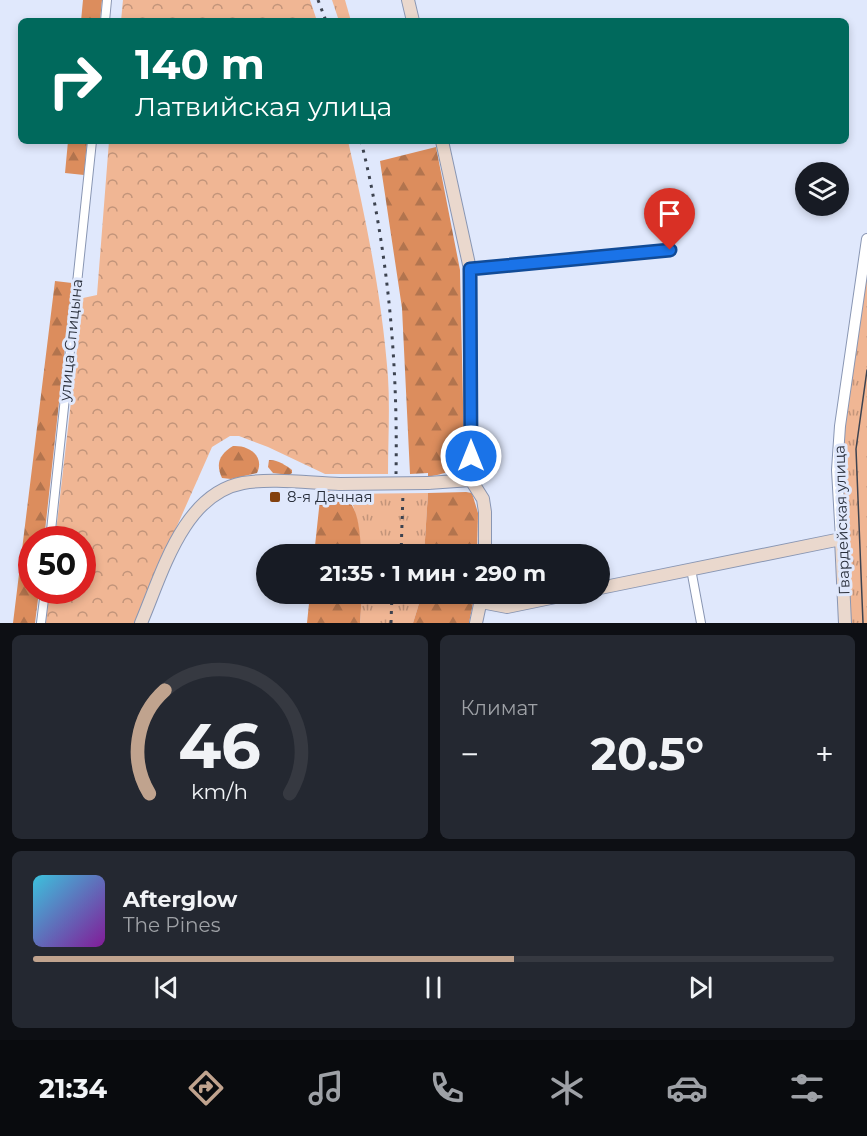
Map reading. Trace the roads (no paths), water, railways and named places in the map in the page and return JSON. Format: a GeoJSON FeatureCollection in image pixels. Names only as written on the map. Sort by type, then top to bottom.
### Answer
{"type":"FeatureCollection","features":[{"type":"Feature","properties":{"kind":"main road"},"geometry":{"type":"LineString","coordinates":[[408,0],[412,18]]}},
{"type":"Feature","properties":{"kind":"main road"},"geometry":{"type":"LineString","coordinates":[[443,144],[470,269],[471,480],[483,499],[485,544]]}},
{"type":"Feature","properties":{"kind":"main road"},"geometry":{"type":"LineString","coordinates":[[141,623],[183,527],[208,498],[224,488],[242,483],[262,482],[340,484],[471,480]]}},
{"type":"Feature","properties":{"kind":"main road"},"geometry":{"type":"LineString","coordinates":[[610,586],[840,538]]}},
{"type":"Feature","properties":{"kind":"main road","name":"Гвардейская улица"},"geometry":{"type":"LineString","coordinates":[[840,538],[845,623]]}},
{"type":"Feature","properties":{"kind":"main road"},"geometry":{"type":"LineString","coordinates":[[476,623],[481,604]]}},
{"type":"Feature","properties":{"kind":"main road"},"geometry":{"type":"LineString","coordinates":[[499,604],[507,607],[522,604]]}},
{"type":"Feature","properties":{"kind":"street"},"geometry":{"type":"LineString","coordinates":[[105,18],[107,0]]}},
{"type":"Feature","properties":{"kind":"street","name":"улица Спицына"},"geometry":{"type":"LineString","coordinates":[[51,526],[92,144]]}},
{"type":"Feature","properties":{"kind":"street","name":"Гвардейская улица"},"geometry":{"type":"LineString","coordinates":[[840,538],[837,470],[840,426],[867,239]]}},
{"type":"Feature","properties":{"kind":"street"},"geometry":{"type":"LineString","coordinates":[[470,269],[670,250]]}},
{"type":"Feature","properties":{"kind":"street"},"geometry":{"type":"LineString","coordinates":[[691,568],[701,623]]}},
{"type":"Feature","properties":{"kind":"street"},"geometry":{"type":"LineString","coordinates":[[41,623],[43,604]]}},
{"type":"Feature","properties":{"kind":"tram line"},"geometry":{"type":"LineString","coordinates":[[863,623],[856,449],[867,370]]}},
{"type":"Feature","properties":{"kind":"railway"},"geometry":{"type":"LineString","coordinates":[[318,0],[325,18]]}},
{"type":"Feature","properties":{"kind":"railway"},"geometry":{"type":"LineString","coordinates":[[362,144],[378,223],[389,306],[395,390],[396,474]]}},
{"type":"Feature","properties":{"kind":"railway"},"geometry":{"type":"LineString","coordinates":[[401,544],[403,493]]}},
{"type":"Feature","properties":{"kind":"railway"},"geometry":{"type":"LineString","coordinates":[[391,623],[392,604]]}},
{"type":"Feature","properties":{"kind":"place","name":"8-я Дачная"},"geometry":{"type":"Point","coordinates":[275,497]}}]}
